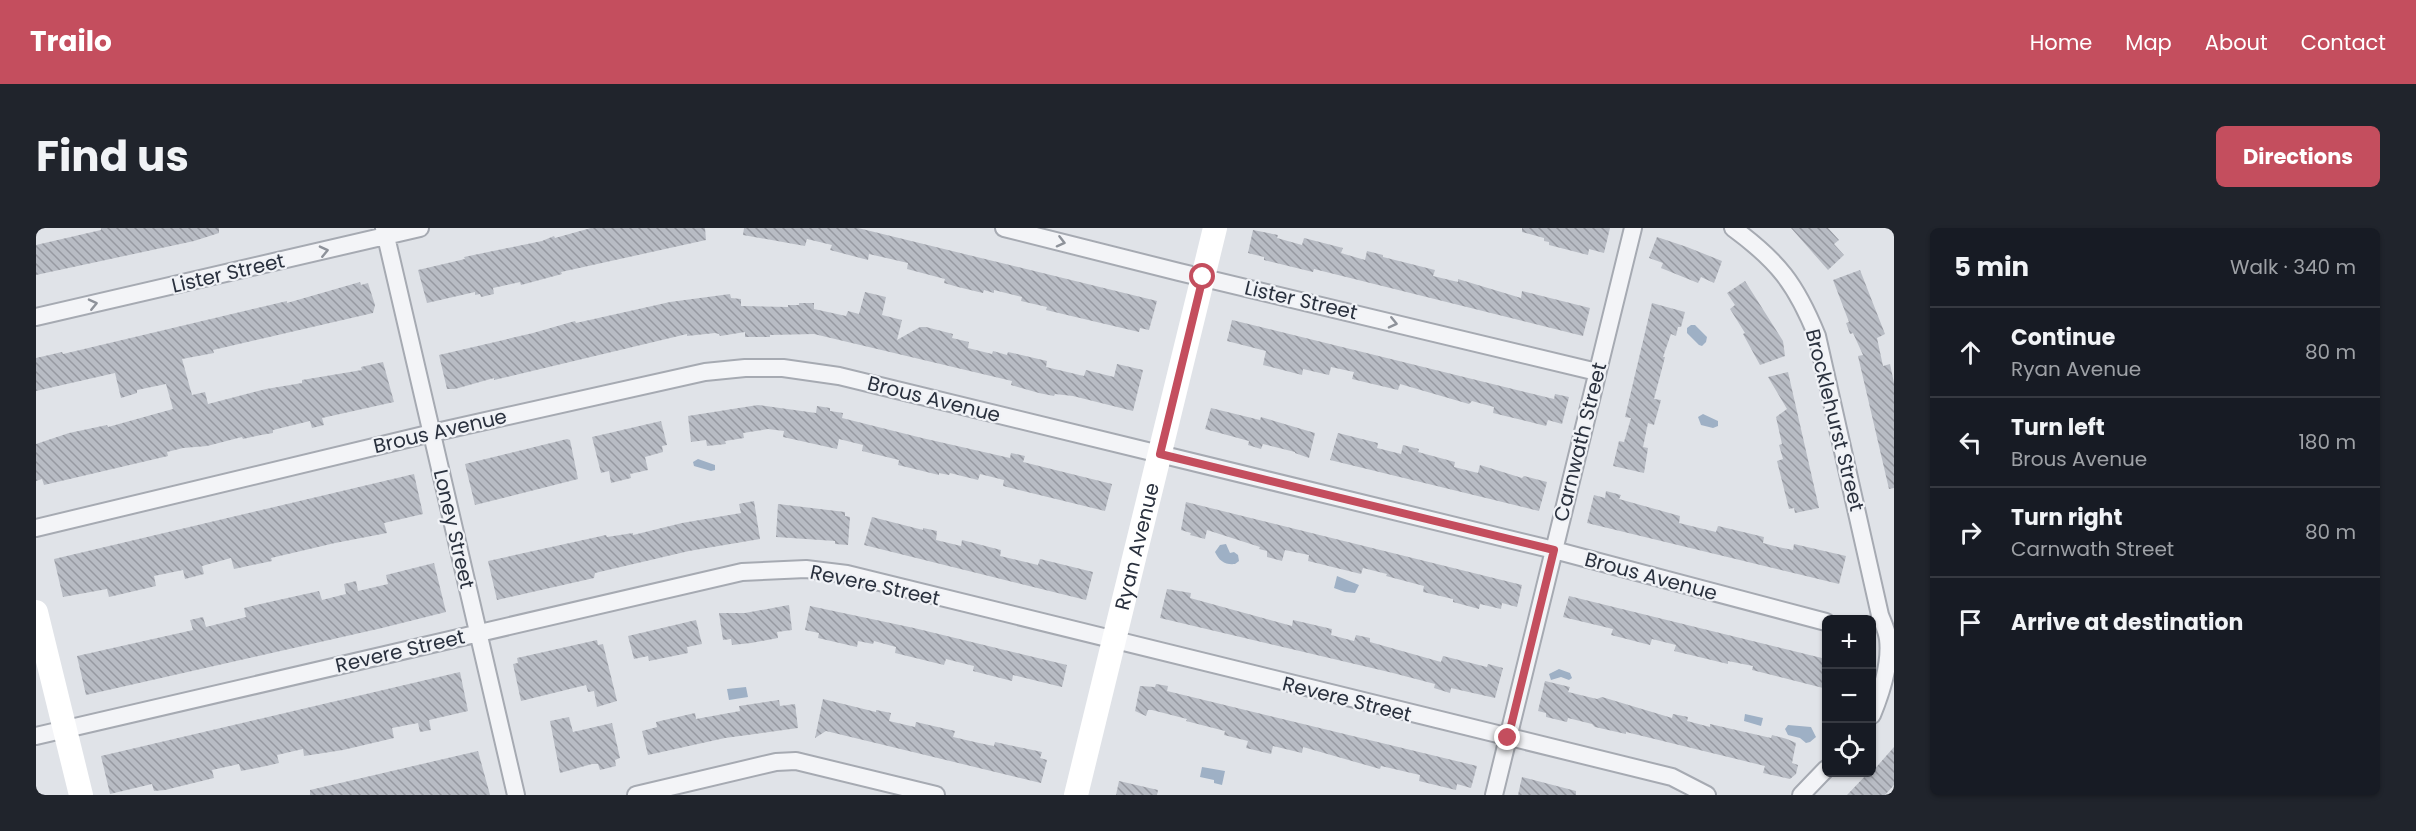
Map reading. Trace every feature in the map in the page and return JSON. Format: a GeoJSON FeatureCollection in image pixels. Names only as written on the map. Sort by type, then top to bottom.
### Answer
{"type":"FeatureCollection","features":[{"type":"Feature","properties":{"kind":"street","name":"Lister Street"},"geometry":{"type":"LineString","coordinates":[[36,317],[385,232],[420,228]]}},
{"type":"Feature","properties":{"kind":"street","name":"Lister Street"},"geometry":{"type":"LineString","coordinates":[[1004,228],[1597,372]]}},
{"type":"Feature","properties":{"kind":"street","name":"Ryan Avenue"},"geometry":{"type":"LineString","coordinates":[[1076,795],[1215,228]]}},
{"type":"Feature","properties":{"kind":"street","name":"Carnwath Street"},"geometry":{"type":"LineString","coordinates":[[1494,795],[1633,228]]}},
{"type":"Feature","properties":{"kind":"street","name":"Brocklehurst Street"},"geometry":{"type":"LineString","coordinates":[[1733,228],[1761,249],[1788,277],[1804,304],[1817,336],[1885,637]]}},
{"type":"Feature","properties":{"kind":"street","name":"Loney Street"},"geometry":{"type":"LineString","coordinates":[[385,232],[516,795]]}},
{"type":"Feature","properties":{"kind":"street","name":"Brous Avenue"},"geometry":{"type":"LineString","coordinates":[[36,528],[432,433],[705,372],[745,368],[783,368],[839,376],[1160,454],[1554,550],[1822,621]]}},
{"type":"Feature","properties":{"kind":"street","name":"Revere Street"},"geometry":{"type":"LineString","coordinates":[[36,736],[742,572],[806,569],[847,574],[1115,642],[1672,777],[1707,795]]}},
{"type":"Feature","properties":{"kind":"street"},"geometry":{"type":"LineString","coordinates":[[36,612],[81,795]]}},
{"type":"Feature","properties":{"kind":"street"},"geometry":{"type":"LineString","coordinates":[[1876,705],[1888,655],[1885,637]]}},
{"type":"Feature","properties":{"kind":"street"},"geometry":{"type":"LineString","coordinates":[[636,795],[776,762],[796,761],[936,795]]}},
{"type":"Feature","properties":{"kind":"street"},"geometry":{"type":"LineString","coordinates":[[1801,795],[1822,774]]}},
{"type":"Feature","properties":{"kind":"water"},"geometry":{"type":"Polygon","coordinates":[[[1695,325],[1707,337],[1702,346],[1687,333],[1687,328],[1695,325]]]}},
{"type":"Feature","properties":{"kind":"water"},"geometry":{"type":"Polygon","coordinates":[[[1703,414],[1718,421],[1718,426],[1713,428],[1701,425],[1698,417],[1703,414]]]}},
{"type":"Feature","properties":{"kind":"water"},"geometry":{"type":"Polygon","coordinates":[[[698,459],[715,465],[715,470],[694,466],[693,462],[698,459]]]}},
{"type":"Feature","properties":{"kind":"water"},"geometry":{"type":"Polygon","coordinates":[[[1226,544],[1230,553],[1234,552],[1238,555],[1239,561],[1235,564],[1223,562],[1215,552],[1220,545],[1226,544]]]}},
{"type":"Feature","properties":{"kind":"water"},"geometry":{"type":"Polygon","coordinates":[[[1337,576],[1359,585],[1355,593],[1334,588],[1337,576]]]}},
{"type":"Feature","properties":{"kind":"water"},"geometry":{"type":"Polygon","coordinates":[[[1559,669],[1570,673],[1572,678],[1569,680],[1561,677],[1551,680],[1549,674],[1559,669]]]}},
{"type":"Feature","properties":{"kind":"water"},"geometry":{"type":"Polygon","coordinates":[[[746,687],[748,697],[729,700],[727,689],[746,687]]]}},
{"type":"Feature","properties":{"kind":"water"},"geometry":{"type":"Polygon","coordinates":[[[1745,714],[1763,718],[1761,726],[1744,721],[1745,714]]]}},
{"type":"Feature","properties":{"kind":"water"},"geometry":{"type":"Polygon","coordinates":[[[1788,725],[1811,727],[1816,737],[1806,743],[1800,738],[1788,735],[1785,729],[1788,725]]]}},
{"type":"Feature","properties":{"kind":"water"},"geometry":{"type":"Polygon","coordinates":[[[1202,767],[1225,771],[1222,785],[1214,783],[1214,780],[1200,777],[1202,767]]]}},
{"type":"Feature","properties":{"kind":"building"},"geometry":{"type":"Polygon","coordinates":[[[101,228],[219,228],[219,233],[194,241],[36,275],[36,245],[101,230],[101,228]]]}},
{"type":"Feature","properties":{"kind":"building"},"geometry":{"type":"Polygon","coordinates":[[[591,228],[705,228],[706,240],[561,272],[562,274],[521,285],[520,282],[493,288],[494,294],[481,297],[480,294],[475,295],[475,292],[427,303],[418,270],[591,228]]]}},
{"type":"Feature","properties":{"kind":"building"},"geometry":{"type":"Polygon","coordinates":[[[744,228],[858,228],[1157,301],[1149,330],[1140,328],[1139,332],[1046,310],[1047,307],[1021,301],[1022,297],[994,290],[994,293],[984,290],[983,293],[944,283],[945,279],[907,269],[908,263],[869,254],[868,260],[830,250],[832,245],[807,239],[805,246],[743,235],[744,228]]]}},
{"type":"Feature","properties":{"kind":"building"},"geometry":{"type":"Polygon","coordinates":[[[1522,228],[1610,228],[1604,253],[1589,249],[1588,255],[1549,245],[1544,238],[1522,232],[1522,228]]]}},
{"type":"Feature","properties":{"kind":"building"},"geometry":{"type":"Polygon","coordinates":[[[1791,228],[1828,228],[1839,240],[1834,244],[1844,255],[1828,270],[1791,228]]]}},
{"type":"Feature","properties":{"kind":"building"},"geometry":{"type":"Polygon","coordinates":[[[1253,230],[1278,235],[1277,238],[1302,245],[1304,238],[1343,248],[1341,253],[1365,260],[1367,251],[1383,255],[1383,257],[1435,270],[1433,276],[1458,282],[1458,279],[1521,298],[1522,291],[1590,308],[1583,336],[1314,269],[1313,272],[1264,260],[1264,257],[1248,253],[1253,230]]]}},
{"type":"Feature","properties":{"kind":"building"},"geometry":{"type":"Polygon","coordinates":[[[1657,237],[1722,261],[1714,283],[1701,277],[1698,283],[1661,268],[1663,263],[1649,258],[1657,237]]]}},
{"type":"Feature","properties":{"kind":"building"},"geometry":{"type":"Polygon","coordinates":[[[1860,270],[1885,334],[1877,338],[1883,366],[1890,364],[1894,383],[1894,488],[1889,489],[1858,356],[1863,355],[1853,333],[1850,334],[1846,323],[1849,322],[1833,280],[1860,270]]]}},
{"type":"Feature","properties":{"kind":"building"},"geometry":{"type":"Polygon","coordinates":[[[1745,281],[1783,341],[1785,356],[1760,365],[1743,334],[1745,333],[1730,309],[1735,305],[1727,293],[1745,281]]]}},
{"type":"Feature","properties":{"kind":"building"},"geometry":{"type":"Polygon","coordinates":[[[360,282],[361,285],[368,283],[375,305],[373,313],[182,359],[192,395],[205,392],[208,404],[266,389],[302,383],[302,380],[362,370],[361,367],[383,362],[394,402],[322,418],[324,425],[312,428],[310,421],[273,430],[273,433],[243,439],[242,437],[207,446],[183,448],[167,452],[168,456],[44,485],[42,479],[36,481],[36,444],[69,433],[107,425],[108,427],[173,409],[166,384],[137,390],[137,393],[121,398],[115,373],[36,391],[36,358],[62,352],[63,354],[287,301],[287,303],[360,282]]]}},
{"type":"Feature","properties":{"kind":"building"},"geometry":{"type":"Polygon","coordinates":[[[865,292],[886,297],[882,315],[902,320],[897,340],[920,327],[926,327],[953,334],[952,338],[969,342],[968,348],[992,354],[993,351],[1007,355],[1008,352],[1047,361],[1046,367],[1084,376],[1086,370],[1114,377],[1117,364],[1143,370],[1133,411],[1073,396],[1039,393],[1011,385],[1012,381],[814,334],[745,337],[745,332],[720,336],[715,333],[687,336],[687,334],[455,389],[447,389],[439,355],[575,321],[576,323],[670,302],[730,294],[731,298],[741,299],[741,306],[788,307],[788,305],[799,305],[799,303],[814,303],[814,309],[846,316],[848,311],[859,314],[865,292]]]}},
{"type":"Feature","properties":{"kind":"building"},"geometry":{"type":"Polygon","coordinates":[[[1652,303],[1685,312],[1681,327],[1678,327],[1676,336],[1671,334],[1663,357],[1665,357],[1654,399],[1661,400],[1654,425],[1648,423],[1643,447],[1648,448],[1644,473],[1613,466],[1619,441],[1624,442],[1631,418],[1625,417],[1652,303]]]}},
{"type":"Feature","properties":{"kind":"building"},"geometry":{"type":"Polygon","coordinates":[[[1232,320],[1554,399],[1555,394],[1569,397],[1562,424],[1548,420],[1546,426],[1493,413],[1494,407],[1472,401],[1469,404],[1400,384],[1398,390],[1352,379],[1354,372],[1331,367],[1329,375],[1303,369],[1302,375],[1263,365],[1266,351],[1227,341],[1232,320]]]}},
{"type":"Feature","properties":{"kind":"building"},"geometry":{"type":"Polygon","coordinates":[[[1788,372],[1819,508],[1795,513],[1794,508],[1789,509],[1777,461],[1783,459],[1776,417],[1787,409],[1768,377],[1788,372]]]}},
{"type":"Feature","properties":{"kind":"building"},"geometry":{"type":"Polygon","coordinates":[[[758,405],[816,413],[817,406],[830,408],[830,411],[843,413],[842,418],[922,438],[1010,458],[1011,453],[1025,456],[1023,462],[1112,484],[1105,511],[1003,486],[1004,480],[980,474],[978,480],[950,473],[949,475],[939,473],[939,475],[898,465],[899,460],[862,451],[863,445],[839,439],[837,449],[783,437],[784,431],[768,429],[743,433],[744,438],[725,441],[726,444],[707,446],[706,440],[691,442],[688,416],[758,405]]]}},
{"type":"Feature","properties":{"kind":"building"},"geometry":{"type":"Polygon","coordinates":[[[1211,408],[1260,420],[1261,417],[1315,433],[1309,458],[1263,444],[1261,449],[1248,445],[1249,441],[1205,429],[1211,408]]]}},
{"type":"Feature","properties":{"kind":"building"},"geometry":{"type":"Polygon","coordinates":[[[661,421],[667,445],[662,446],[663,452],[645,457],[648,470],[630,474],[631,478],[611,483],[609,471],[601,473],[592,437],[661,421]]]}},
{"type":"Feature","properties":{"kind":"building"},"geometry":{"type":"Polygon","coordinates":[[[1338,433],[1378,443],[1377,448],[1401,454],[1403,445],[1419,449],[1418,452],[1455,462],[1454,467],[1478,473],[1480,465],[1522,478],[1524,476],[1547,482],[1539,511],[1330,460],[1338,433]]]}},
{"type":"Feature","properties":{"kind":"building"},"geometry":{"type":"Polygon","coordinates":[[[570,440],[578,479],[475,505],[465,464],[570,440]]]}},
{"type":"Feature","properties":{"kind":"building"},"geometry":{"type":"Polygon","coordinates":[[[414,474],[423,514],[384,523],[387,533],[271,558],[272,561],[234,569],[231,558],[202,566],[204,574],[185,579],[183,570],[154,576],[156,586],[109,597],[107,589],[63,597],[54,559],[414,474]]]}},
{"type":"Feature","properties":{"kind":"building"},"geometry":{"type":"Polygon","coordinates":[[[1606,491],[1621,495],[1619,499],[1680,516],[1679,523],[1716,532],[1718,526],[1764,537],[1763,543],[1778,547],[1793,550],[1794,544],[1846,556],[1839,584],[1587,523],[1594,495],[1605,498],[1606,491]]]}},
{"type":"Feature","properties":{"kind":"building"},"geometry":{"type":"Polygon","coordinates":[[[754,501],[760,539],[689,551],[595,573],[594,578],[497,600],[488,561],[606,535],[607,537],[633,533],[633,535],[682,523],[741,513],[739,504],[754,501]]]}},
{"type":"Feature","properties":{"kind":"building"},"geometry":{"type":"Polygon","coordinates":[[[1186,502],[1522,585],[1517,607],[1502,603],[1501,609],[1480,604],[1479,609],[1453,602],[1453,599],[1423,592],[1424,586],[1386,576],[1387,574],[1363,568],[1361,574],[1308,561],[1309,555],[1285,550],[1282,561],[1267,557],[1267,551],[1259,549],[1260,547],[1207,530],[1205,539],[1190,535],[1191,533],[1181,530],[1186,502]]]}},
{"type":"Feature","properties":{"kind":"building"},"geometry":{"type":"Polygon","coordinates":[[[778,504],[845,512],[845,516],[850,517],[848,545],[835,544],[835,541],[776,537],[778,504]]]}},
{"type":"Feature","properties":{"kind":"building"},"geometry":{"type":"Polygon","coordinates":[[[872,517],[923,530],[923,528],[937,531],[936,540],[961,546],[962,540],[1001,550],[1000,556],[1038,565],[1040,559],[1093,572],[1086,600],[864,545],[872,517]]]}},
{"type":"Feature","properties":{"kind":"building"},"geometry":{"type":"Polygon","coordinates":[[[434,563],[446,612],[86,695],[77,656],[193,630],[190,620],[203,617],[206,627],[246,617],[244,608],[256,605],[319,591],[322,600],[346,594],[344,584],[356,581],[358,591],[388,584],[386,575],[434,563]]]}},
{"type":"Feature","properties":{"kind":"building"},"geometry":{"type":"Polygon","coordinates":[[[1167,589],[1191,593],[1190,598],[1292,626],[1293,620],[1332,629],[1331,635],[1354,641],[1356,635],[1370,638],[1370,642],[1441,662],[1443,656],[1487,667],[1488,664],[1503,668],[1495,698],[1451,688],[1450,693],[1434,688],[1435,684],[1393,673],[1160,618],[1167,589]]]}},
{"type":"Feature","properties":{"kind":"building"},"geometry":{"type":"Polygon","coordinates":[[[1569,596],[1822,658],[1822,688],[1752,670],[1753,666],[1728,661],[1728,664],[1674,651],[1676,645],[1652,639],[1650,645],[1611,635],[1613,629],[1563,617],[1569,596]]]}},
{"type":"Feature","properties":{"kind":"building"},"geometry":{"type":"Polygon","coordinates":[[[789,605],[792,630],[777,632],[778,638],[732,645],[731,639],[723,640],[719,613],[745,613],[789,605]]]}},
{"type":"Feature","properties":{"kind":"building"},"geometry":{"type":"Polygon","coordinates":[[[810,606],[914,628],[1067,665],[1062,687],[1013,675],[1012,681],[973,671],[974,666],[946,659],[944,665],[895,653],[896,647],[874,641],[873,644],[858,641],[857,647],[818,638],[819,633],[805,630],[810,606]]]}},
{"type":"Feature","properties":{"kind":"building"},"geometry":{"type":"Polygon","coordinates":[[[696,620],[702,644],[687,647],[688,653],[649,661],[648,656],[634,659],[628,636],[696,620]]]}},
{"type":"Feature","properties":{"kind":"building"},"geometry":{"type":"Polygon","coordinates":[[[597,640],[598,645],[603,644],[617,701],[597,707],[594,691],[588,692],[586,685],[521,701],[513,664],[518,663],[517,658],[597,640]]]}},
{"type":"Feature","properties":{"kind":"building"},"geometry":{"type":"Polygon","coordinates":[[[460,672],[468,711],[429,720],[431,730],[420,732],[418,723],[392,728],[394,738],[343,750],[304,756],[303,749],[277,755],[279,763],[241,771],[239,764],[212,770],[214,778],[165,790],[154,791],[152,784],[110,794],[101,756],[460,672]]]}},
{"type":"Feature","properties":{"kind":"building"},"geometry":{"type":"Polygon","coordinates":[[[1545,681],[1570,687],[1568,692],[1597,699],[1602,697],[1672,718],[1673,714],[1688,717],[1687,721],[1710,727],[1710,724],[1771,738],[1772,735],[1787,739],[1796,743],[1792,763],[1798,765],[1796,774],[1790,779],[1763,773],[1765,766],[1626,732],[1626,734],[1595,727],[1592,724],[1568,718],[1567,722],[1546,717],[1546,713],[1538,711],[1545,681]]]}},
{"type":"Feature","properties":{"kind":"building"},"geometry":{"type":"Polygon","coordinates":[[[1156,684],[1168,686],[1167,691],[1477,766],[1471,788],[1457,784],[1456,790],[1419,781],[1420,775],[1381,766],[1380,769],[1303,747],[1302,753],[1273,746],[1271,754],[1246,748],[1248,741],[1224,735],[1225,731],[1152,710],[1148,710],[1146,716],[1135,711],[1140,686],[1155,687],[1156,684]]]}},
{"type":"Feature","properties":{"kind":"building"},"geometry":{"type":"Polygon","coordinates":[[[823,699],[876,712],[876,710],[891,713],[889,721],[915,727],[916,722],[955,731],[953,737],[994,746],[995,742],[1042,752],[1040,758],[1047,760],[1041,783],[826,731],[815,738],[823,699]]]}},
{"type":"Feature","properties":{"kind":"building"},"geometry":{"type":"Polygon","coordinates":[[[779,700],[780,706],[795,704],[798,728],[725,738],[648,755],[642,731],[657,727],[656,722],[695,713],[696,719],[740,711],[739,706],[779,700]]]}},
{"type":"Feature","properties":{"kind":"building"},"geometry":{"type":"Polygon","coordinates":[[[569,717],[573,732],[612,723],[620,758],[615,760],[616,766],[600,770],[598,764],[592,764],[560,773],[550,721],[569,717]]]}},
{"type":"Feature","properties":{"kind":"building"},"geometry":{"type":"Polygon","coordinates":[[[1894,747],[1894,785],[1885,795],[1847,795],[1864,777],[1876,777],[1876,767],[1894,747]]]}},
{"type":"Feature","properties":{"kind":"building"},"geometry":{"type":"Polygon","coordinates":[[[478,751],[490,795],[310,795],[310,790],[478,751]]]}},
{"type":"Feature","properties":{"kind":"building"},"geometry":{"type":"Polygon","coordinates":[[[1522,777],[1576,791],[1576,795],[1518,795],[1522,777]]]}},
{"type":"Feature","properties":{"kind":"building"},"geometry":{"type":"Polygon","coordinates":[[[1119,781],[1158,790],[1157,795],[1116,795],[1119,781]]]}},
{"type":"Feature","properties":{"kind":"route"},"geometry":{"type":"LineString","coordinates":[[1203,277],[1160,454],[1554,550],[1508,738]]}}]}
